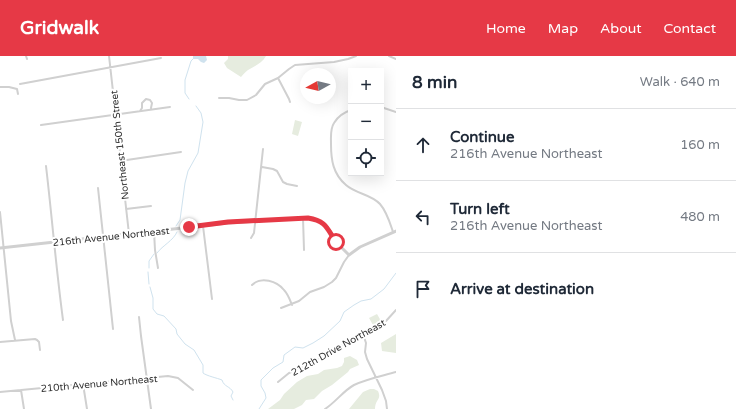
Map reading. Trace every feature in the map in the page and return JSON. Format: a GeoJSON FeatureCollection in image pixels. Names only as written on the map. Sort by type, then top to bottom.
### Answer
{"type":"FeatureCollection","features":[{"type":"Feature","properties":{"kind":"street","name":"Northeast 150th Street"},"geometry":{"type":"LineString","coordinates":[[109,56],[129,234]]}},
{"type":"Feature","properties":{"kind":"street"},"geometry":{"type":"LineString","coordinates":[[219,98],[247,100],[259,92],[265,84],[278,78],[296,65],[334,62],[356,56]]}},
{"type":"Feature","properties":{"kind":"street"},"geometry":{"type":"LineString","coordinates":[[389,56],[396,59]]}},
{"type":"Feature","properties":{"kind":"street"},"geometry":{"type":"LineString","coordinates":[[20,84],[161,58]]}},
{"type":"Feature","properties":{"kind":"street"},"geometry":{"type":"LineString","coordinates":[[278,78],[290,102]]}},
{"type":"Feature","properties":{"kind":"street"},"geometry":{"type":"LineString","coordinates":[[0,87],[17,89],[18,94]]}},
{"type":"Feature","properties":{"kind":"street"},"geometry":{"type":"LineString","coordinates":[[140,110],[142,108],[142,103],[146,99],[152,102],[151,109]]}},
{"type":"Feature","properties":{"kind":"street"},"geometry":{"type":"LineString","coordinates":[[41,125],[170,107]]}},
{"type":"Feature","properties":{"kind":"street"},"geometry":{"type":"LineString","coordinates":[[384,108],[396,112]]}},
{"type":"Feature","properties":{"kind":"street"},"geometry":{"type":"LineString","coordinates":[[281,308],[292,305],[310,292],[324,287],[332,282],[336,278],[349,255],[360,247],[395,232],[385,210],[380,203],[347,186],[337,176],[334,170],[331,158],[331,130],[335,121],[341,115],[348,112]]}},
{"type":"Feature","properties":{"kind":"street"},"geometry":{"type":"LineString","coordinates":[[251,238],[254,233],[256,221],[264,149]]}},
{"type":"Feature","properties":{"kind":"street"},"geometry":{"type":"LineString","coordinates":[[120,161],[181,152]]}},
{"type":"Feature","properties":{"kind":"street"},"geometry":{"type":"LineString","coordinates":[[46,166],[56,271],[63,320]]}},
{"type":"Feature","properties":{"kind":"street"},"geometry":{"type":"LineString","coordinates":[[261,167],[273,169],[277,172],[283,182],[297,186]]}},
{"type":"Feature","properties":{"kind":"street"},"geometry":{"type":"LineString","coordinates":[[98,188],[114,329]]}},
{"type":"Feature","properties":{"kind":"street"},"geometry":{"type":"LineString","coordinates":[[126,209],[152,206]]}},
{"type":"Feature","properties":{"kind":"street"},"geometry":{"type":"LineString","coordinates":[[0,212],[2,248],[11,321],[15,340]]}},
{"type":"Feature","properties":{"kind":"street"},"geometry":{"type":"LineString","coordinates":[[303,218],[304,250]]}},
{"type":"Feature","properties":{"kind":"street","name":"216th Avenue Northeast"},"geometry":{"type":"LineString","coordinates":[[2,248],[203,225],[312,218],[324,224],[336,242],[349,255]]}},
{"type":"Feature","properties":{"kind":"street"},"geometry":{"type":"LineString","coordinates":[[203,225],[212,299]]}},
{"type":"Feature","properties":{"kind":"street"},"geometry":{"type":"LineString","coordinates":[[154,231],[158,268]]}},
{"type":"Feature","properties":{"kind":"street"},"geometry":{"type":"LineString","coordinates":[[252,285],[257,281],[271,281],[284,290],[292,305]]}},
{"type":"Feature","properties":{"kind":"street","name":"212th Drive Northeast"},"geometry":{"type":"LineString","coordinates":[[278,382],[289,373],[386,321],[396,310]]}},
{"type":"Feature","properties":{"kind":"street"},"geometry":{"type":"LineString","coordinates":[[139,317],[151,409]]}},
{"type":"Feature","properties":{"kind":"street"},"geometry":{"type":"LineString","coordinates":[[363,334],[366,343],[365,352],[367,359],[384,396],[387,409]]}},
{"type":"Feature","properties":{"kind":"street"},"geometry":{"type":"LineString","coordinates":[[0,342],[37,340],[39,342],[40,350]]}},
{"type":"Feature","properties":{"kind":"street"},"geometry":{"type":"LineString","coordinates":[[325,409],[354,386],[396,372]]}},
{"type":"Feature","properties":{"kind":"street","name":"210th Avenue Northeast"},"geometry":{"type":"LineString","coordinates":[[0,392],[173,376],[180,379],[193,390]]}},
{"type":"Feature","properties":{"kind":"street"},"geometry":{"type":"LineString","coordinates":[[83,384],[87,409]]}},
{"type":"Feature","properties":{"kind":"street"},"geometry":{"type":"LineString","coordinates":[[20,390],[24,409]]}},
{"type":"Feature","properties":{"kind":"shaded area"},"geometry":{"type":"Polygon","coordinates":[[[228,56],[266,56],[241,77],[227,68],[224,63],[228,59],[228,56]]]}},
{"type":"Feature","properties":{"kind":"shaded area"},"geometry":{"type":"Polygon","coordinates":[[[295,120],[302,122],[298,136],[292,134],[295,120]]]}},
{"type":"Feature","properties":{"kind":"shaded area"},"geometry":{"type":"Polygon","coordinates":[[[377,314],[381,321],[373,325],[369,318],[377,314]]]}},
{"type":"Feature","properties":{"kind":"shaded area"},"geometry":{"type":"Polygon","coordinates":[[[396,334],[396,353],[382,351],[381,343],[396,334]]]}},
{"type":"Feature","properties":{"kind":"shaded area"},"geometry":{"type":"Polygon","coordinates":[[[350,356],[357,360],[359,365],[350,369],[314,399],[306,400],[302,405],[294,409],[268,409],[280,400],[284,394],[297,382],[307,376],[342,366],[344,358],[350,356]]]}},
{"type":"Feature","properties":{"kind":"shaded area"},"geometry":{"type":"Polygon","coordinates":[[[370,389],[378,391],[379,394],[375,409],[349,409],[363,392],[370,389]]]}},
{"type":"Feature","properties":{"kind":"water"},"geometry":{"type":"Polygon","coordinates":[[[193,56],[206,56],[207,60],[204,63],[198,59],[193,59],[193,56]]]}},
{"type":"Feature","properties":{"kind":"waterway"},"geometry":{"type":"LineString","coordinates":[[189,99],[185,93],[185,80],[193,59]]}},
{"type":"Feature","properties":{"kind":"waterway"},"geometry":{"type":"LineString","coordinates":[[176,226],[180,220],[188,171],[198,153],[203,122],[201,113],[196,106]]}},
{"type":"Feature","properties":{"kind":"waterway"},"geometry":{"type":"LineString","coordinates":[[157,253],[173,238],[177,232]]}},
{"type":"Feature","properties":{"kind":"waterway"},"geometry":{"type":"LineString","coordinates":[[149,268],[149,261],[154,254]]}},
{"type":"Feature","properties":{"kind":"waterway"},"geometry":{"type":"LineString","coordinates":[[148,272],[149,284]]}},
{"type":"Feature","properties":{"kind":"waterway"},"geometry":{"type":"LineString","coordinates":[[259,409],[266,398],[261,386],[261,380],[273,368],[283,362],[284,355],[295,347],[303,348],[324,336],[340,321],[344,312],[361,301],[371,299],[384,289],[396,273]]}},
{"type":"Feature","properties":{"kind":"waterway"},"geometry":{"type":"LineString","coordinates":[[150,287],[153,298],[153,309],[157,314],[164,316],[176,329],[177,334],[185,344],[194,350],[203,365],[203,373],[222,380],[224,384],[232,390],[233,392],[231,396],[233,400]]}},
{"type":"Feature","properties":{"kind":"route"},"geometry":{"type":"LineString","coordinates":[[189,227],[228,222],[308,218],[324,224],[336,242]]}}]}
